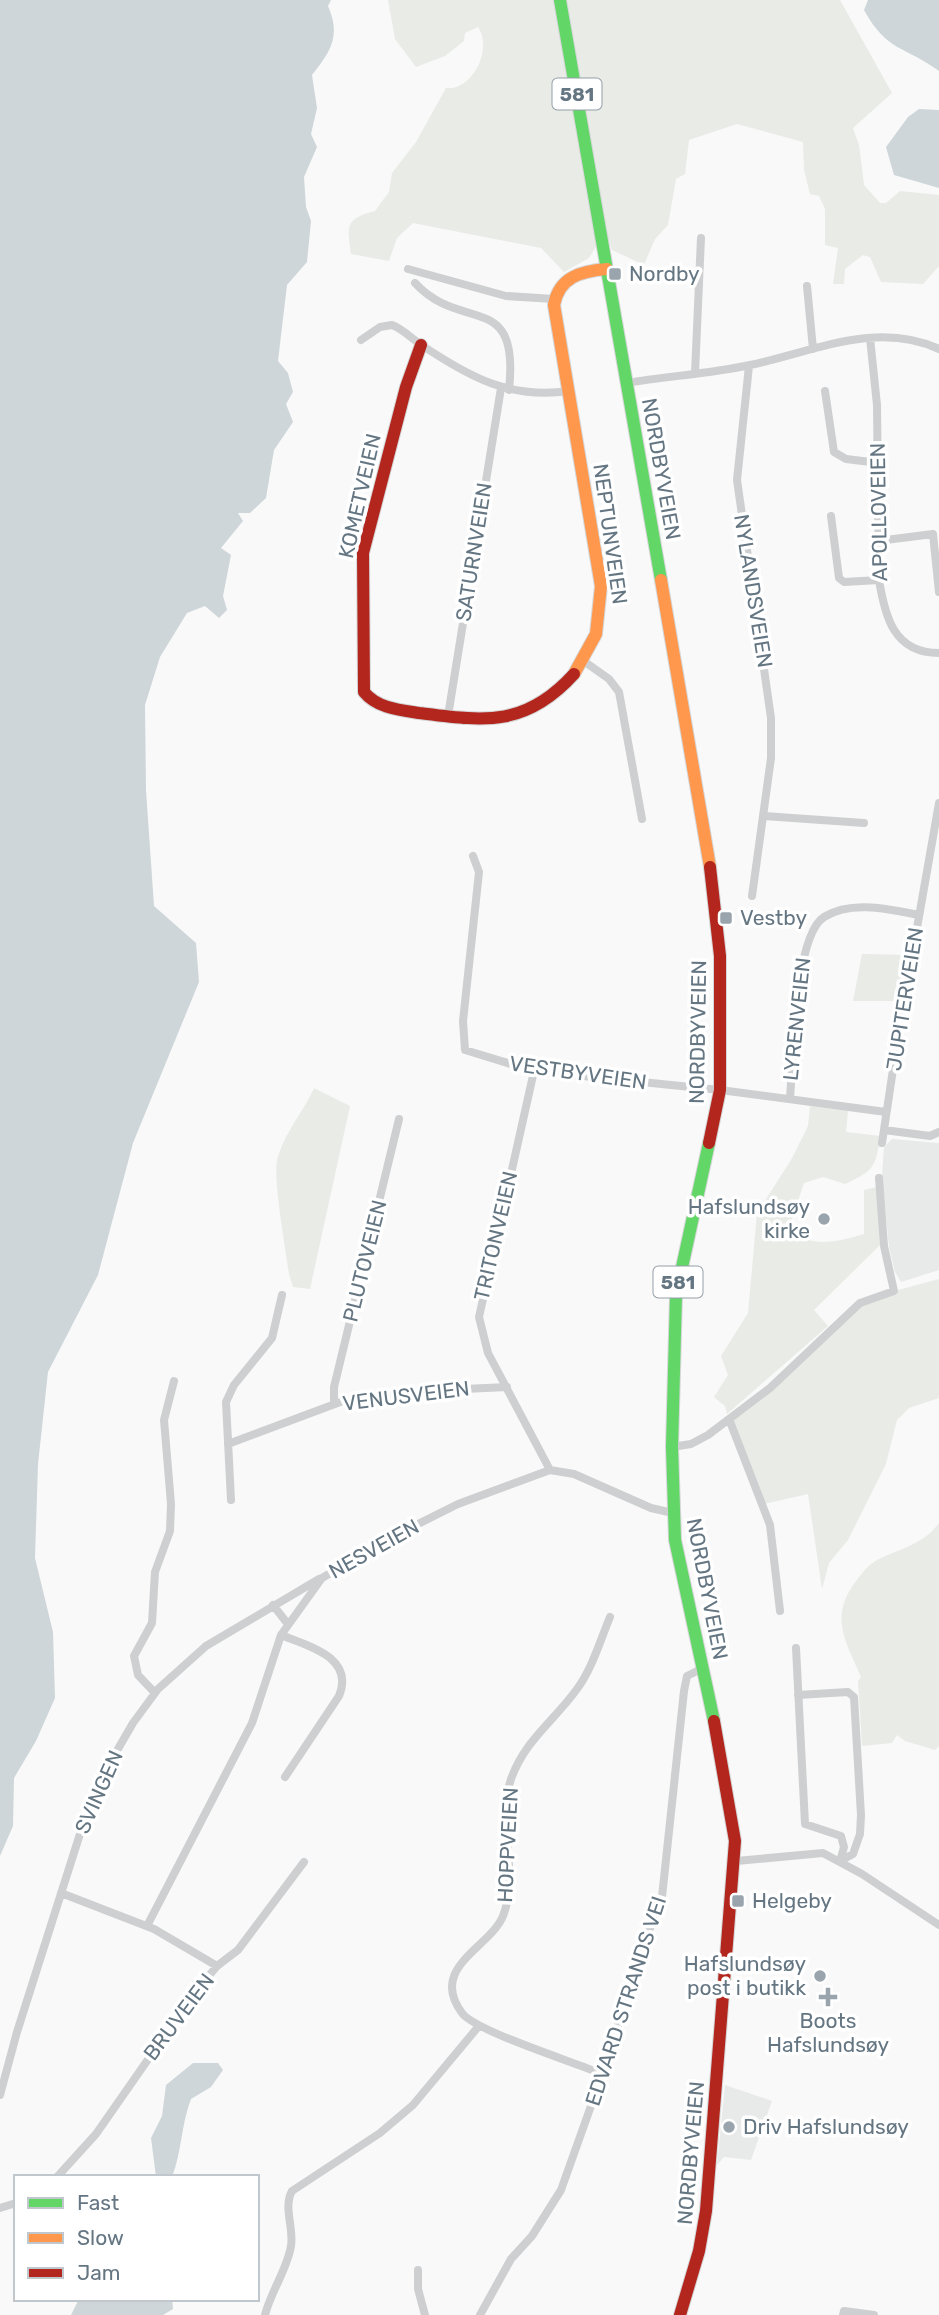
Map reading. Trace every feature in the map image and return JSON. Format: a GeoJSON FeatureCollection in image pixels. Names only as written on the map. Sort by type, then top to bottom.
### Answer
{"type":"FeatureCollection","features":[{"type":"Feature","properties":{"kind":"main road","name":"NORDBYVEIEN"},"geometry":{"type":"LineString","coordinates":[[560,0],[712,875],[720,956],[719,1090],[676,1295],[673,1513],[678,1557],[728,1791],[736,1861],[706,2211],[701,2241],[680,2315]]}},
{"type":"Feature","properties":{"kind":"main road"},"geometry":{"type":"LineString","coordinates":[[554,299],[563,283],[575,274],[607,269]]}},
{"type":"Feature","properties":{"kind":"main road","name":"NEPTUNVEIEN"},"geometry":{"type":"LineString","coordinates":[[369,699],[404,710],[491,720],[525,711],[558,692],[585,662],[598,633],[602,594],[554,299]]}},
{"type":"Feature","properties":{"kind":"main road","name":"KOMETVEIEN"},"geometry":{"type":"LineString","coordinates":[[369,699],[363,688],[363,553],[406,387],[421,345]]}},
{"type":"Feature","properties":{"kind":"street"},"geometry":{"type":"LineString","coordinates":[[695,373],[701,238]]}},
{"type":"Feature","properties":{"kind":"street"},"geometry":{"type":"LineString","coordinates":[[408,269],[513,297],[554,299]]}},
{"type":"Feature","properties":{"kind":"street","name":"SATURNVEIEN"},"geometry":{"type":"LineString","coordinates":[[415,283],[436,299],[491,321],[502,329],[511,349],[448,716]]}},
{"type":"Feature","properties":{"kind":"street"},"geometry":{"type":"LineString","coordinates":[[807,286],[813,349]]}},
{"type":"Feature","properties":{"kind":"street"},"geometry":{"type":"LineString","coordinates":[[361,340],[386,324],[398,327],[421,345],[505,389],[540,393],[569,391]]}},
{"type":"Feature","properties":{"kind":"street"},"geometry":{"type":"LineString","coordinates":[[627,383],[749,366],[813,349],[870,338],[901,336],[939,349]]}},
{"type":"Feature","properties":{"kind":"street","name":"APOLLOVEIEN"},"geometry":{"type":"LineString","coordinates":[[870,338],[878,463],[879,580],[885,610],[897,637],[916,650],[939,653]]}},
{"type":"Feature","properties":{"kind":"street","name":"NYLANDSVEIEN"},"geometry":{"type":"LineString","coordinates":[[749,366],[737,481],[770,706],[771,758],[751,896]]}},
{"type":"Feature","properties":{"kind":"street"},"geometry":{"type":"LineString","coordinates":[[825,391],[834,452],[846,459],[878,463]]}},
{"type":"Feature","properties":{"kind":"street"},"geometry":{"type":"LineString","coordinates":[[831,516],[839,578],[844,582],[879,580]]}},
{"type":"Feature","properties":{"kind":"street"},"geometry":{"type":"LineString","coordinates":[[878,541],[933,534],[939,592]]}},
{"type":"Feature","properties":{"kind":"street"},"geometry":{"type":"LineString","coordinates":[[585,662],[609,679],[619,692],[642,819]]}},
{"type":"Feature","properties":{"kind":"street","name":"JUPITERVEIEN"},"geometry":{"type":"LineString","coordinates":[[882,1143],[939,803]]}},
{"type":"Feature","properties":{"kind":"street"},"geometry":{"type":"LineString","coordinates":[[764,816],[864,822]]}},
{"type":"Feature","properties":{"kind":"street","name":"VESTBYVEIEN"},"geometry":{"type":"LineString","coordinates":[[473,856],[479,872],[463,1021],[465,1050],[534,1071],[719,1090],[886,1112]]}},
{"type":"Feature","properties":{"kind":"street","name":"LYRENVEIEN"},"geometry":{"type":"LineString","coordinates":[[790,1099],[803,959],[810,932],[822,918],[849,908],[869,907],[919,915]]}},
{"type":"Feature","properties":{"kind":"street","name":"TRITONVEIEN"},"geometry":{"type":"LineString","coordinates":[[534,1071],[478,1317],[483,1342],[550,1470]]}},
{"type":"Feature","properties":{"kind":"street","name":"PLUTOVEIEN"},"geometry":{"type":"LineString","coordinates":[[334,1404],[334,1387],[399,1119]]}},
{"type":"Feature","properties":{"kind":"street"},"geometry":{"type":"LineString","coordinates":[[884,1130],[930,1136],[939,1132]]}},
{"type":"Feature","properties":{"kind":"street"},"geometry":{"type":"LineString","coordinates":[[672,1447],[699,1440],[729,1419],[770,1388],[860,1303],[894,1291],[884,1246],[879,1178]]}},
{"type":"Feature","properties":{"kind":"street"},"geometry":{"type":"LineString","coordinates":[[231,1500],[225,1414],[228,1396],[272,1338],[282,1295]]}},
{"type":"Feature","properties":{"kind":"street"},"geometry":{"type":"LineString","coordinates":[[155,1693],[138,1675],[134,1656],[152,1623],[155,1572],[170,1531],[171,1503],[164,1424],[174,1381]]}},
{"type":"Feature","properties":{"kind":"street","name":"VENUSVEIEN"},"geometry":{"type":"LineString","coordinates":[[228,1444],[334,1404],[427,1391],[507,1387]]}},
{"type":"Feature","properties":{"kind":"street"},"geometry":{"type":"LineString","coordinates":[[729,1419],[770,1525],[780,1611]]}},
{"type":"Feature","properties":{"kind":"street"},"geometry":{"type":"LineString","coordinates":[[550,1470],[574,1474],[651,1508],[673,1513]]}},
{"type":"Feature","properties":{"kind":"street","name":"NESVEIEN"},"geometry":{"type":"LineString","coordinates":[[147,1926],[252,1723],[287,1623],[322,1578],[391,1537],[458,1504],[550,1470]]}},
{"type":"Feature","properties":{"kind":"street","name":"SVINGEN"},"geometry":{"type":"LineString","coordinates":[[0,2095],[16,2032],[79,1836],[103,1775],[133,1723],[155,1693],[206,1646],[322,1578]]}},
{"type":"Feature","properties":{"kind":"street"},"geometry":{"type":"LineString","coordinates":[[273,1605],[287,1623]]}},
{"type":"Feature","properties":{"kind":"street","name":"HOPPVEIEN"},"geometry":{"type":"LineString","coordinates":[[478,2026],[461,2011],[453,1981],[459,1965],[504,1914],[508,1893],[507,1811],[511,1779],[530,1741],[581,1682],[610,1618]]}},
{"type":"Feature","properties":{"kind":"street"},"geometry":{"type":"LineString","coordinates":[[281,1635],[332,1657],[339,1668],[342,1683],[339,1696],[285,1777]]}},
{"type":"Feature","properties":{"kind":"street"},"geometry":{"type":"LineString","coordinates":[[796,1648],[805,1824],[841,1836],[844,1847],[840,1861]]}},
{"type":"Feature","properties":{"kind":"street","name":"EDVARD STRANDS VEI"},"geometry":{"type":"LineString","coordinates":[[480,2315],[510,2259],[532,2236],[557,2199],[602,2074],[634,1972],[662,1897],[677,1780],[684,1691],[687,1676],[703,1668]]}},
{"type":"Feature","properties":{"kind":"street"},"geometry":{"type":"LineString","coordinates":[[798,1695],[848,1692],[855,1697],[861,1824],[853,1854],[840,1861]]}},
{"type":"Feature","properties":{"kind":"street"},"geometry":{"type":"LineString","coordinates":[[736,1861],[815,1852],[840,1861],[939,1926]]}},
{"type":"Feature","properties":{"kind":"street","name":"BRUVEIEN"},"geometry":{"type":"LineString","coordinates":[[59,2175],[96,2134],[171,2025],[217,1966],[238,1950],[304,1862]]}},
{"type":"Feature","properties":{"kind":"street"},"geometry":{"type":"LineString","coordinates":[[61,1893],[147,1926],[217,1966]]}},
{"type":"Feature","properties":{"kind":"street"},"geometry":{"type":"LineString","coordinates":[[265,2315],[292,2244],[288,2203],[292,2191],[380,2133],[413,2105],[478,2026],[602,2074]]}},
{"type":"Feature","properties":{"kind":"street"},"geometry":{"type":"LineString","coordinates":[[418,2270],[418,2289],[425,2315]]}},
{"type":"Feature","properties":{"kind":"street"},"geometry":{"type":"LineString","coordinates":[[843,2315],[844,2311],[852,2310],[874,2315]]}},
{"type":"Feature","properties":{"kind":"shaded area"},"geometry":{"type":"Polygon","coordinates":[[[0,0],[331,0],[328,6],[334,35],[329,51],[312,75],[317,108],[311,134],[317,147],[304,177],[306,207],[311,221],[307,262],[287,285],[278,361],[288,373],[293,392],[286,404],[293,422],[274,450],[266,498],[250,513],[238,513],[243,521],[221,548],[231,555],[223,596],[227,610],[219,618],[205,606],[187,613],[160,657],[145,705],[146,790],[154,906],[196,943],[199,982],[133,1143],[98,1275],[48,1372],[38,1464],[35,1558],[53,1632],[55,1698],[36,1741],[14,1778],[13,1826],[0,1856],[0,0]]]}},
{"type":"Feature","properties":{"kind":"shaded area"},"geometry":{"type":"Polygon","coordinates":[[[388,0],[554,0],[597,245],[589,258],[564,272],[541,248],[413,223],[397,238],[389,261],[351,254],[349,230],[353,220],[375,211],[389,192],[392,173],[416,142],[446,88],[456,87],[472,76],[482,56],[482,36],[478,27],[465,33],[464,41],[445,56],[416,67],[395,39],[388,0]]]}},
{"type":"Feature","properties":{"kind":"shaded area"},"geometry":{"type":"Polygon","coordinates":[[[566,0],[840,0],[892,93],[853,128],[859,145],[864,185],[880,203],[886,203],[900,191],[939,195],[939,266],[923,284],[881,282],[870,257],[863,255],[845,269],[844,284],[833,284],[838,248],[825,245],[825,209],[819,196],[810,194],[804,170],[803,142],[737,124],[689,140],[685,174],[676,179],[668,225],[655,239],[644,265],[612,250],[605,229],[566,0]]]}},
{"type":"Feature","properties":{"kind":"shaded area"},"geometry":{"type":"Polygon","coordinates":[[[868,0],[939,0],[939,71],[897,47],[881,34],[864,10],[868,0]]]}},
{"type":"Feature","properties":{"kind":"shaded area"},"geometry":{"type":"Polygon","coordinates":[[[919,109],[939,110],[939,188],[894,175],[886,147],[908,117],[919,109]]]}},
{"type":"Feature","properties":{"kind":"shaded area"},"geometry":{"type":"Polygon","coordinates":[[[862,954],[907,955],[898,1001],[853,1001],[862,954]]]}},
{"type":"Feature","properties":{"kind":"shaded area"},"geometry":{"type":"Polygon","coordinates":[[[314,1088],[350,1106],[310,1289],[293,1287],[289,1274],[276,1170],[284,1142],[314,1088]]]}},
{"type":"Feature","properties":{"kind":"shaded area"},"geometry":{"type":"Polygon","coordinates":[[[810,1106],[848,1111],[846,1132],[880,1136],[875,1162],[867,1172],[845,1184],[823,1177],[804,1183],[789,1228],[806,1239],[824,1242],[864,1234],[864,1190],[877,1187],[880,1245],[814,1310],[828,1326],[727,1414],[725,1406],[714,1397],[728,1375],[721,1356],[748,1313],[757,1213],[791,1160],[808,1126],[810,1106]]]}},
{"type":"Feature","properties":{"kind":"shaded area"},"geometry":{"type":"Polygon","coordinates":[[[892,1139],[939,1143],[939,1270],[901,1282],[895,1272],[889,1247],[882,1175],[884,1147],[892,1139]]]}},
{"type":"Feature","properties":{"kind":"shaded area"},"geometry":{"type":"Polygon","coordinates":[[[939,1279],[939,1398],[909,1408],[897,1420],[886,1464],[848,1540],[829,1563],[822,1589],[808,1494],[764,1504],[729,1419],[872,1297],[939,1279]]]}},
{"type":"Feature","properties":{"kind":"shaded area"},"geometry":{"type":"Polygon","coordinates":[[[939,1523],[939,1746],[935,1750],[905,1741],[897,1735],[892,1743],[862,1746],[858,1681],[861,1677],[842,1629],[843,1606],[856,1581],[869,1566],[919,1541],[939,1523]]]}},
{"type":"Feature","properties":{"kind":"shaded area"},"geometry":{"type":"Polygon","coordinates":[[[193,2063],[218,2063],[223,2070],[211,2087],[191,2099],[173,2175],[156,2175],[151,2138],[162,2116],[166,2085],[193,2063]]]}},
{"type":"Feature","properties":{"kind":"shaded area"},"geometry":{"type":"Polygon","coordinates":[[[725,2085],[772,2101],[751,2160],[724,2157],[717,2165],[725,2085]]]}},
{"type":"Feature","properties":{"kind":"shaded area"},"geometry":{"type":"Polygon","coordinates":[[[78,2301],[172,2301],[173,2309],[163,2315],[71,2315],[78,2301]]]}},
{"type":"Feature","properties":{"kind":"traffic: fast"},"geometry":{"type":"LineString","coordinates":[[560,0],[661,580]]}},
{"type":"Feature","properties":{"kind":"traffic: fast"},"geometry":{"type":"LineString","coordinates":[[709,1143],[676,1295],[672,1447],[675,1540],[714,1721]]}},
{"type":"Feature","properties":{"kind":"traffic: slow"},"geometry":{"type":"LineString","coordinates":[[574,674],[596,634],[601,586],[554,305],[561,288],[573,277],[607,269]]}},
{"type":"Feature","properties":{"kind":"traffic: slow"},"geometry":{"type":"LineString","coordinates":[[661,580],[710,867]]}},
{"type":"Feature","properties":{"kind":"traffic: jam"},"geometry":{"type":"LineString","coordinates":[[421,345],[406,387],[363,553],[364,692],[375,702],[396,709],[464,718],[502,717],[538,704],[556,692],[574,674]]}},
{"type":"Feature","properties":{"kind":"traffic: jam"},"geometry":{"type":"LineString","coordinates":[[709,1143],[720,1090],[720,956],[710,867]]}},
{"type":"Feature","properties":{"kind":"traffic: jam"},"geometry":{"type":"LineString","coordinates":[[680,2315],[699,2251],[706,2211],[735,1841],[714,1721]]}},
{"type":"Feature","properties":{"kind":"place","name":"Nordby"},"geometry":{"type":"Point","coordinates":[615,274]}},
{"type":"Feature","properties":{"kind":"place","name":"Vestby"},"geometry":{"type":"Point","coordinates":[726,918]}},
{"type":"Feature","properties":{"kind":"place","name":"Hafslundsøy kirke"},"geometry":{"type":"Point","coordinates":[824,1219]}},
{"type":"Feature","properties":{"kind":"place","name":"Helgeby"},"geometry":{"type":"Point","coordinates":[738,1901]}},
{"type":"Feature","properties":{"kind":"place","name":"Hafslundsøy post i butikk"},"geometry":{"type":"Point","coordinates":[820,1976]}},
{"type":"Feature","properties":{"kind":"place","name":"Boots Hafslundsøy"},"geometry":{"type":"Point","coordinates":[828,1997]}},
{"type":"Feature","properties":{"kind":"place","name":"Driv Hafslundsøy"},"geometry":{"type":"Point","coordinates":[729,2127]}}]}
